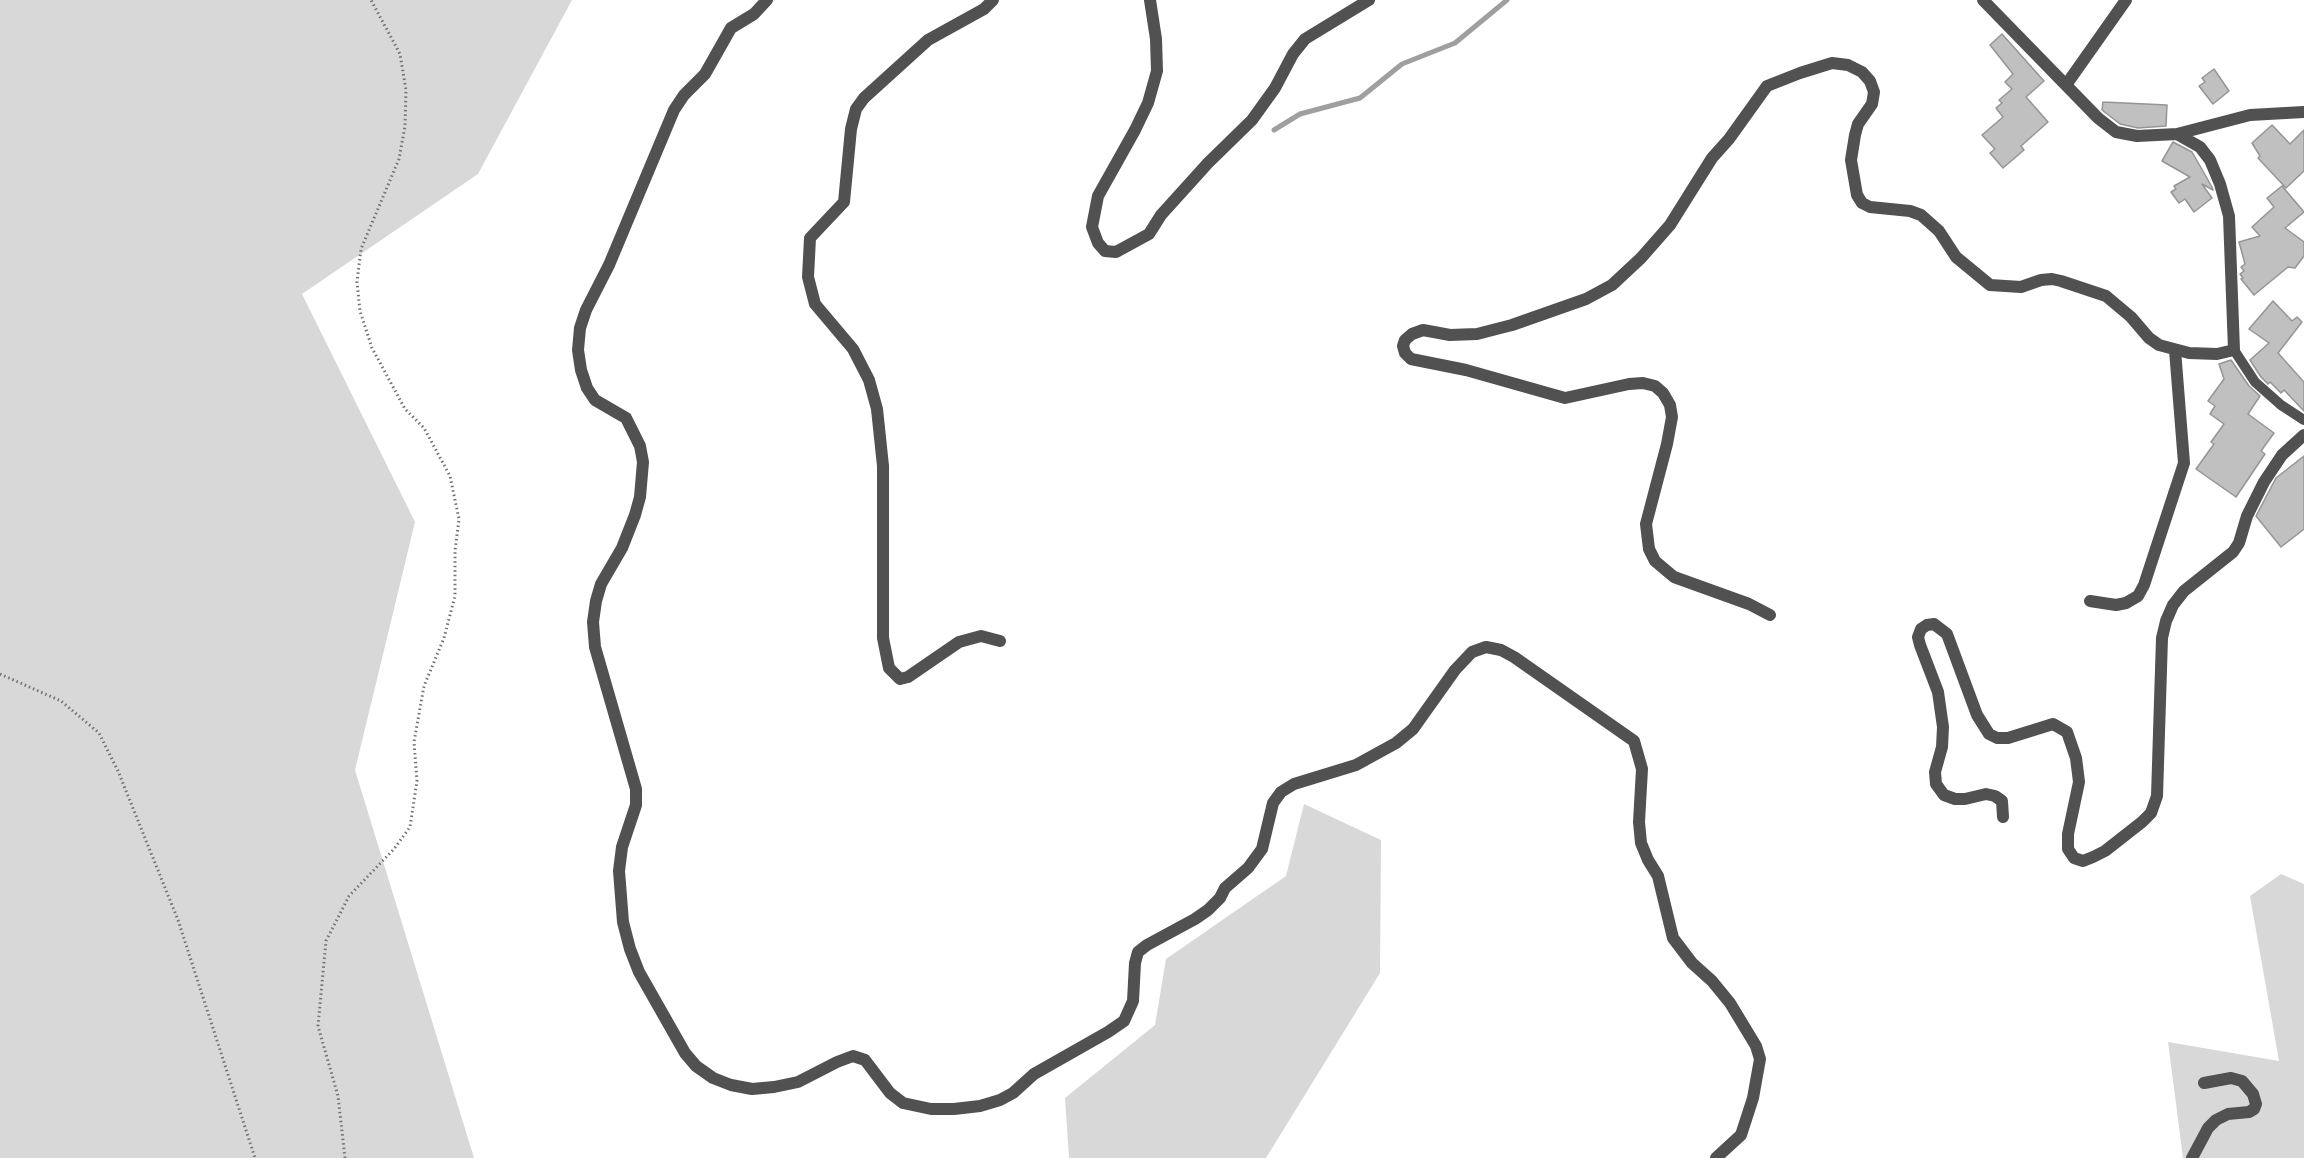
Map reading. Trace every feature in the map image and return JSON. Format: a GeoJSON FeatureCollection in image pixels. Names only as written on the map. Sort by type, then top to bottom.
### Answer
{"type":"FeatureCollection","features":[{"type":"Feature","properties":{"kind":"street"},"geometry":{"type":"LineString","coordinates":[[767,0],[754,14],[731,28],[705,74],[684,95],[674,110],[609,265],[586,310],[580,328],[578,350],[587,388],[595,400],[626,418],[640,446],[641,488],[635,515],[622,548],[601,584],[593,622],[596,647],[636,789],[636,805],[622,847],[619,871],[623,922],[639,972],[685,1053],[696,1066],[713,1078],[731,1085],[752,1089],[798,1082],[853,1056],[865,1060],[890,1093],[903,1102],[931,1109],[954,1109],[980,1106],[1000,1100],[1013,1093],[1034,1074],[1124,1021],[1133,1001],[1135,963],[1138,952],[1161,936],[1195,920],[1208,910],[1220,898],[1225,888],[1248,868],[1262,849],[1273,803],[1281,792],[1294,784],[1356,765],[1396,743],[1413,729],[1466,658],[1472,652],[1486,647],[1501,650],[1514,657],[1634,741],[1642,769],[1639,822],[1641,843],[1658,876],[1673,938],[1692,963],[1712,981],[1730,1003],[1756,1046],[1760,1059],[1753,1098],[1741,1136],[1716,1158]]}},
{"type":"Feature","properties":{"kind":"street"},"geometry":{"type":"LineString","coordinates":[[993,0],[984,9],[928,40],[864,98],[856,109],[851,129],[844,202],[810,238],[808,277],[815,304],[853,349],[869,380],[877,409],[883,466],[883,638],[889,668],[900,680],[908,677],[959,642],[981,636],[1000,641]]}},
{"type":"Feature","properties":{"kind":"street"},"geometry":{"type":"LineString","coordinates":[[1150,0],[1156,39],[1157,71],[1148,103],[1098,196],[1092,227],[1098,243],[1105,251],[1116,252],[1149,234],[1161,215],[1208,163],[1252,120],[1275,88],[1293,54],[1305,39],[1369,0]]}},
{"type":"Feature","properties":{"kind":"street"},"geometry":{"type":"LineString","coordinates":[[1983,0],[2098,118],[2116,132],[2137,136],[2177,134],[2250,115],[2304,111]]}},
{"type":"Feature","properties":{"kind":"street"},"geometry":{"type":"LineString","coordinates":[[2066,85],[2126,0]]}},
{"type":"Feature","properties":{"kind":"street"},"geometry":{"type":"LineString","coordinates":[[1770,615],[1749,604],[1674,577],[1654,561],[1649,549],[1646,524],[1668,444],[1672,417],[1670,405],[1663,393],[1643,383],[1565,398],[1466,370],[1411,359],[1405,353],[1403,346],[1406,340],[1412,334],[1423,330],[1450,335],[1477,334],[1586,299],[1612,285],[1641,258],[1670,225],[1712,158],[1729,139],[1767,86],[1832,63],[1848,65],[1863,72],[1874,92],[1872,104],[1858,124],[1851,160],[1857,195],[1862,203],[1870,207],[1910,211],[1921,215],[1939,231],[1956,257],[1990,285],[2020,287],[2052,279],[2106,296],[2159,345],[2204,355],[2234,350],[2229,216],[2210,160],[2200,147],[2177,134]]}},
{"type":"Feature","properties":{"kind":"street"},"geometry":{"type":"LineString","coordinates":[[2090,602],[2115,605],[2126,603],[2138,596],[2144,585],[2184,464],[2175,350]]}},
{"type":"Feature","properties":{"kind":"street"},"geometry":{"type":"LineString","coordinates":[[2003,818],[2002,801],[1995,796],[1986,794],[1954,799],[1944,795],[1936,784],[1935,772],[1942,747],[1943,728],[1938,692],[1918,637],[1922,629],[1934,624],[1947,634],[1977,715],[1989,734],[1997,738],[2008,738],[2053,724],[2067,732],[2076,758],[2079,782],[2068,834],[2068,849],[2074,858],[2083,861],[2105,851],[2151,813],[2157,796],[2162,638],[2172,605],[2184,591],[2233,552],[2239,543],[2247,516],[2264,482],[2282,455],[2304,435]]}},
{"type":"Feature","properties":{"kind":"street"},"geometry":{"type":"LineString","coordinates":[[2192,1158],[2208,1128],[2216,1120],[2228,1114],[2249,1112],[2256,1104],[2253,1094],[2242,1081],[2231,1078],[2204,1083]]}},
{"type":"Feature","properties":{"kind":"lane"},"geometry":{"type":"LineString","coordinates":[[2234,350],[2255,382],[2281,405],[2304,420]]}},
{"type":"Feature","properties":{"kind":"path"},"geometry":{"type":"LineString","coordinates":[[345,1158],[339,1096],[318,1026],[326,941],[349,896],[394,849],[410,826],[417,781],[414,742],[424,686],[444,638],[455,596],[455,551],[459,519],[450,476],[424,428],[405,409],[372,348],[360,311],[357,282],[361,249],[399,159],[405,126],[406,90],[400,54],[371,0]]}},
{"type":"Feature","properties":{"kind":"path"},"geometry":{"type":"LineString","coordinates":[[0,674],[61,701],[99,733],[118,771],[178,920],[255,1158]]}},
{"type":"Feature","properties":{"kind":"shaded area"},"geometry":{"type":"Polygon","coordinates":[[[0,0],[572,0],[478,174],[302,294],[415,522],[355,770],[474,1158],[0,1158],[0,0]]]}},
{"type":"Feature","properties":{"kind":"shaded area"},"geometry":{"type":"Polygon","coordinates":[[[1304,804],[1381,840],[1380,973],[1266,1158],[1069,1158],[1065,1098],[1155,1025],[1166,959],[1286,876],[1304,804]]]}},
{"type":"Feature","properties":{"kind":"shaded area"},"geometry":{"type":"Polygon","coordinates":[[[2281,874],[2304,884],[2304,1158],[2183,1158],[2168,1042],[2279,1061],[2250,896],[2281,874]]]}},
{"type":"Feature","properties":{"kind":"building"},"geometry":{"type":"Polygon","coordinates":[[[2002,34],[2044,81],[2026,97],[2048,122],[2021,146],[2024,150],[2003,168],[1990,153],[1995,149],[1982,135],[2003,117],[1996,108],[2002,103],[1999,100],[2012,89],[2005,82],[2013,74],[1990,45],[2002,34]]]}},
{"type":"Feature","properties":{"kind":"building"},"geometry":{"type":"Polygon","coordinates":[[[2214,69],[2229,91],[2213,104],[2199,86],[2205,82],[2202,78],[2214,69]]]}},
{"type":"Feature","properties":{"kind":"building"},"geometry":{"type":"Polygon","coordinates":[[[2103,102],[2167,105],[2166,126],[2138,128],[2120,124],[2102,110],[2103,102]]]}},
{"type":"Feature","properties":{"kind":"building"},"geometry":{"type":"Polygon","coordinates":[[[2272,125],[2290,144],[2304,130],[2304,171],[2286,188],[2258,158],[2260,156],[2252,143],[2272,125]]]}},
{"type":"Feature","properties":{"kind":"building"},"geometry":{"type":"Polygon","coordinates":[[[2173,142],[2192,152],[2213,190],[2202,184],[2212,198],[2194,212],[2185,199],[2179,203],[2171,192],[2176,189],[2174,186],[2190,177],[2162,161],[2173,142]]]}},
{"type":"Feature","properties":{"kind":"building"},"geometry":{"type":"Polygon","coordinates":[[[2282,186],[2304,212],[2285,228],[2304,242],[2304,256],[2295,268],[2288,267],[2254,295],[2241,279],[2243,278],[2240,274],[2244,271],[2241,267],[2245,264],[2239,242],[2260,236],[2252,227],[2274,207],[2267,198],[2282,186]]]}},
{"type":"Feature","properties":{"kind":"building"},"geometry":{"type":"Polygon","coordinates":[[[2273,301],[2292,321],[2297,317],[2302,322],[2278,353],[2304,382],[2304,411],[2284,390],[2281,393],[2270,382],[2268,384],[2250,360],[2269,343],[2249,329],[2273,301]]]}},
{"type":"Feature","properties":{"kind":"building"},"geometry":{"type":"Polygon","coordinates":[[[2231,360],[2249,386],[2260,396],[2248,414],[2274,433],[2261,451],[2265,454],[2236,497],[2196,469],[2214,444],[2211,442],[2224,424],[2210,414],[2215,406],[2208,401],[2224,379],[2219,364],[2231,360]]]}},
{"type":"Feature","properties":{"kind":"building"},"geometry":{"type":"Polygon","coordinates":[[[2304,456],[2304,529],[2281,547],[2256,516],[2276,478],[2304,456]]]}},
{"type":"Feature","properties":{"kind":"waterway"},"geometry":{"type":"LineString","coordinates":[[1274,130],[1300,114],[1360,98],[1402,64],[1455,43],[1507,0]]}}]}
